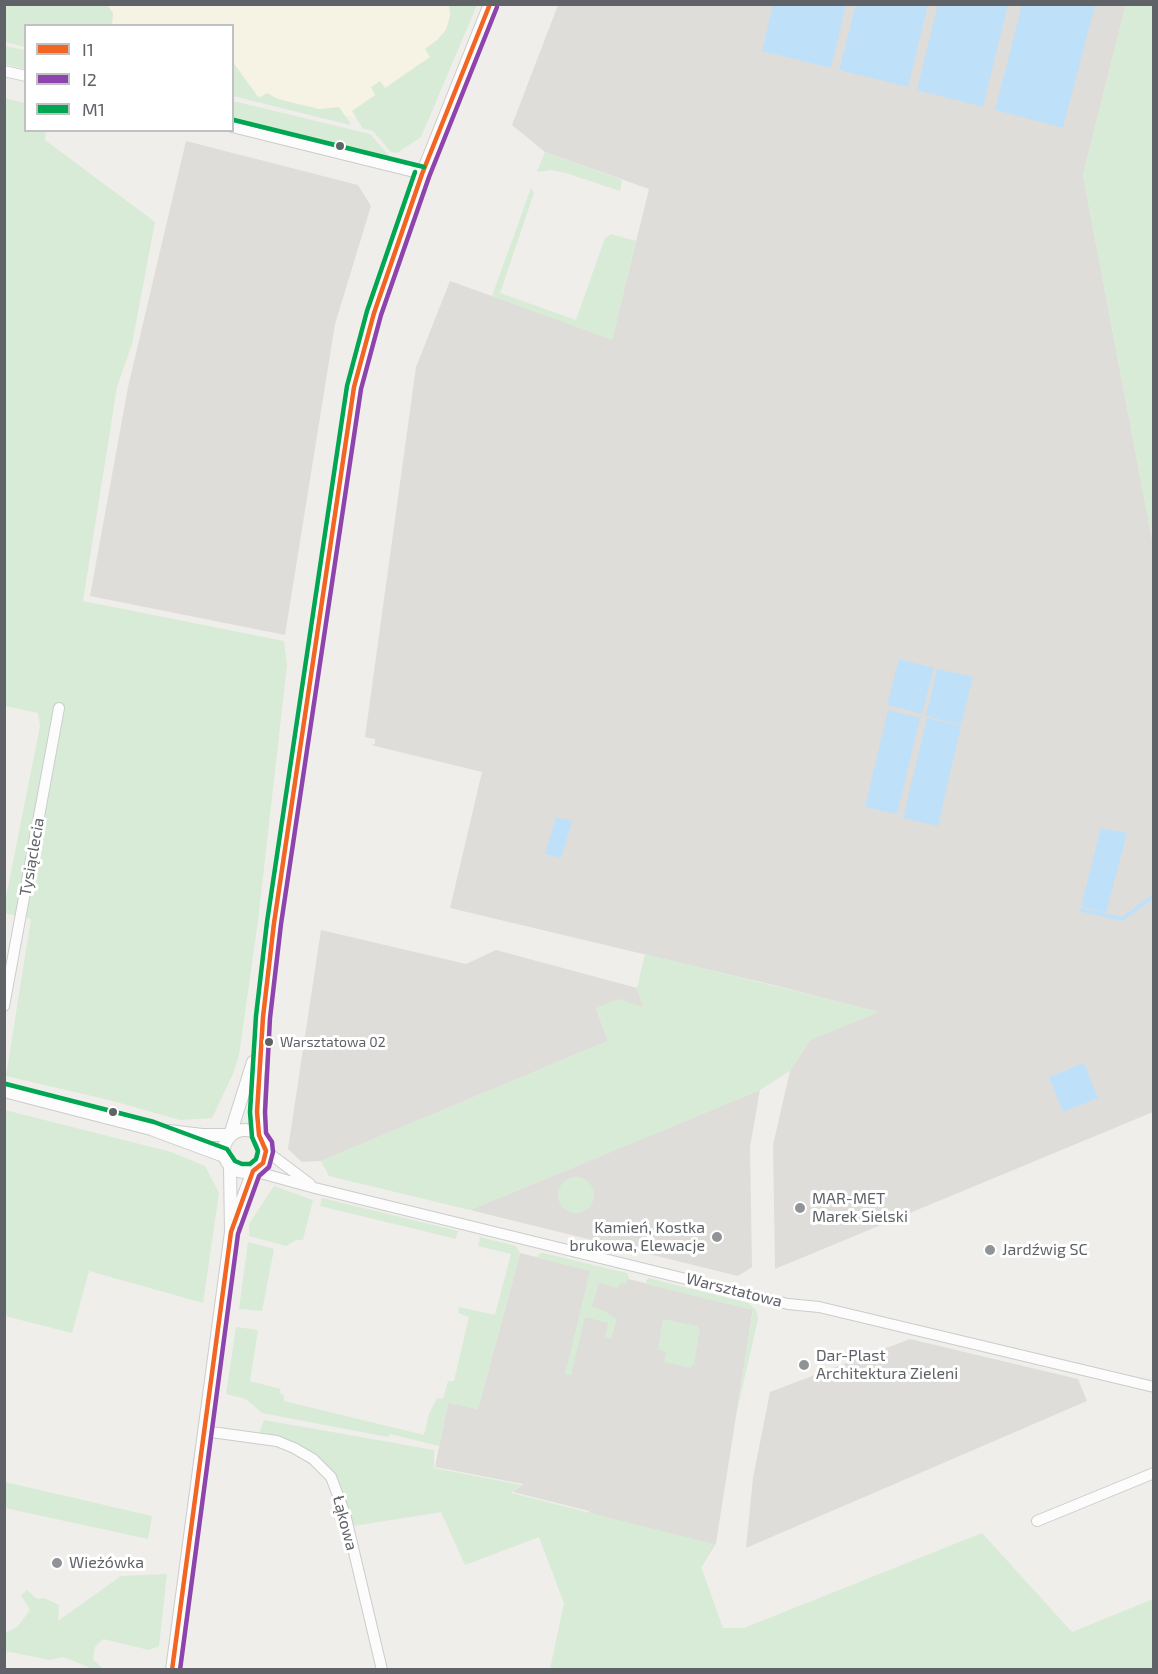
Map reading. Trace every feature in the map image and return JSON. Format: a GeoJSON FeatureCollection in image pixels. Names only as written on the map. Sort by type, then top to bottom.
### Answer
{"type":"FeatureCollection","features":[{"type":"Feature","properties":{"kind":"street"},"geometry":{"type":"LineString","coordinates":[[231,1232],[253,1171],[263,1163],[266,1151],[259,1135],[258,1084],[263,1017],[274,923],[354,387],[374,313],[422,174],[490,4]]}},
{"type":"Feature","properties":{"kind":"street"},"geometry":{"type":"LineString","coordinates":[[4,71],[24,76]]}},
{"type":"Feature","properties":{"kind":"street"},"geometry":{"type":"LineString","coordinates":[[234,127],[422,174]]}},
{"type":"Feature","properties":{"kind":"street","name":"Tysiąclecia"},"geometry":{"type":"LineString","coordinates":[[4,1006],[59,708]]}},
{"type":"Feature","properties":{"kind":"street"},"geometry":{"type":"LineString","coordinates":[[172,1670],[231,1232],[224,1145],[230,1135],[251,1075],[263,1017]]}},
{"type":"Feature","properties":{"kind":"street"},"geometry":{"type":"LineString","coordinates":[[4,1090],[151,1129],[227,1162],[242,1172],[253,1171]]}},
{"type":"Feature","properties":{"kind":"street"},"geometry":{"type":"LineString","coordinates":[[151,1129],[230,1135],[236,1131],[248,1130],[259,1135]]}},
{"type":"Feature","properties":{"kind":"street","name":"Warsztatowa"},"geometry":{"type":"LineString","coordinates":[[266,1151],[315,1188]]}},
{"type":"Feature","properties":{"kind":"street","name":"Warsztatowa"},"geometry":{"type":"LineString","coordinates":[[253,1171],[788,1304],[819,1306],[1154,1387]]}},
{"type":"Feature","properties":{"kind":"street","name":"Łąkowa"},"geometry":{"type":"LineString","coordinates":[[204,1431],[277,1441],[313,1459],[330,1477],[345,1514],[382,1670]]}},
{"type":"Feature","properties":{"kind":"street"},"geometry":{"type":"LineString","coordinates":[[1037,1521],[1154,1473]]}},
{"type":"Feature","properties":{"kind":"shaded area"},"geometry":{"type":"Polygon","coordinates":[[[5,5],[460,5],[460,20],[379,123],[234,90],[234,24],[24,24],[5,5]]]}},
{"type":"Feature","properties":{"kind":"shaded area"},"geometry":{"type":"Polygon","coordinates":[[[558,5],[1126,5],[1083,175],[1153,544],[1153,1112],[775,1269],[773,1145],[790,1071],[810,1040],[878,1012],[450,908],[482,772],[371,745],[375,744],[375,739],[365,737],[416,367],[450,281],[612,339],[649,189],[545,152],[512,125],[558,5]]]}},
{"type":"Feature","properties":{"kind":"shaded area"},"geometry":{"type":"Polygon","coordinates":[[[186,141],[358,185],[371,206],[335,324],[285,635],[90,596],[128,387],[186,141]]]}},
{"type":"Feature","properties":{"kind":"shaded area"},"geometry":{"type":"Polygon","coordinates":[[[321,930],[466,964],[496,950],[637,988],[644,1007],[596,1008],[608,1041],[321,1161],[302,1162],[288,1149],[321,930]]]}},
{"type":"Feature","properties":{"kind":"shaded area"},"geometry":{"type":"Polygon","coordinates":[[[760,1090],[750,1147],[752,1267],[738,1276],[470,1210],[760,1090]]]}},
{"type":"Feature","properties":{"kind":"shaded area"},"geometry":{"type":"Polygon","coordinates":[[[520,1253],[753,1309],[716,1543],[694,1579],[559,1631],[589,1511],[513,1492],[523,1484],[435,1467],[448,1402],[478,1409],[520,1253]]]}},
{"type":"Feature","properties":{"kind":"shaded area"},"geometry":{"type":"Polygon","coordinates":[[[910,1339],[1078,1379],[1087,1401],[746,1548],[753,1478],[770,1392],[910,1339]]]}},
{"type":"Feature","properties":{"kind":"green space"},"geometry":{"type":"Polygon","coordinates":[[[5,4],[107,5],[113,13],[112,24],[24,24],[24,47],[5,42],[5,4]]]}},
{"type":"Feature","properties":{"kind":"green space"},"geometry":{"type":"Polygon","coordinates":[[[449,5],[477,5],[421,137],[397,153],[391,152],[373,131],[363,129],[352,111],[375,95],[371,87],[380,81],[385,88],[430,57],[425,49],[446,30],[450,16],[449,5]]]}},
{"type":"Feature","properties":{"kind":"green space"},"geometry":{"type":"Polygon","coordinates":[[[1126,5],[1153,5],[1153,544],[1083,175],[1126,5]]]}},
{"type":"Feature","properties":{"kind":"green space"},"geometry":{"type":"Polygon","coordinates":[[[5,46],[24,50],[24,69],[5,64],[5,46]]]}},
{"type":"Feature","properties":{"kind":"green space"},"geometry":{"type":"Polygon","coordinates":[[[234,64],[259,98],[267,93],[278,99],[319,109],[339,107],[350,125],[234,96],[234,64]]]}},
{"type":"Feature","properties":{"kind":"green space"},"geometry":{"type":"Polygon","coordinates":[[[4,98],[24,103],[24,132],[46,132],[45,140],[155,222],[132,344],[117,387],[83,601],[284,641],[287,665],[258,921],[239,1055],[233,1074],[212,1118],[180,1120],[113,1101],[6,1076],[31,919],[5,913],[5,902],[40,726],[38,713],[5,706],[4,98]]]}},
{"type":"Feature","properties":{"kind":"green space"},"geometry":{"type":"Polygon","coordinates":[[[234,101],[370,134],[390,157],[387,159],[234,119],[234,101]]]}},
{"type":"Feature","properties":{"kind":"green space"},"geometry":{"type":"Polygon","coordinates":[[[545,152],[622,180],[620,191],[566,173],[551,170],[537,172],[545,152]]]}},
{"type":"Feature","properties":{"kind":"green space"},"geometry":{"type":"Polygon","coordinates":[[[531,188],[534,193],[500,293],[576,320],[605,238],[611,234],[636,241],[612,340],[492,296],[531,188]]]}},
{"type":"Feature","properties":{"kind":"green space"},"geometry":{"type":"Polygon","coordinates":[[[645,954],[879,1012],[810,1040],[790,1071],[760,1090],[470,1210],[329,1176],[321,1161],[608,1041],[596,1008],[618,999],[643,1007],[637,988],[645,954]]]}},
{"type":"Feature","properties":{"kind":"green space"},"geometry":{"type":"Polygon","coordinates":[[[5,1110],[171,1152],[205,1166],[219,1193],[203,1303],[89,1271],[72,1333],[5,1316],[5,1110]]]}},
{"type":"Feature","properties":{"kind":"green space"},"geometry":{"type":"Polygon","coordinates":[[[576,1177],[589,1182],[594,1195],[589,1208],[576,1213],[563,1208],[558,1195],[563,1182],[576,1177]]]}},
{"type":"Feature","properties":{"kind":"green space"},"geometry":{"type":"Polygon","coordinates":[[[274,1186],[313,1200],[303,1240],[296,1240],[286,1246],[249,1236],[249,1224],[274,1186]]]}},
{"type":"Feature","properties":{"kind":"green space"},"geometry":{"type":"Polygon","coordinates":[[[322,1198],[458,1231],[456,1239],[320,1206],[322,1198]]]}},
{"type":"Feature","properties":{"kind":"green space"},"geometry":{"type":"Polygon","coordinates":[[[480,1237],[516,1246],[520,1253],[478,1409],[448,1403],[439,1446],[390,1434],[388,1437],[262,1413],[246,1399],[226,1394],[236,1327],[258,1330],[250,1381],[281,1389],[279,1393],[284,1395],[284,1401],[424,1435],[429,1414],[437,1398],[443,1399],[448,1381],[454,1381],[469,1317],[458,1313],[459,1307],[495,1315],[511,1254],[478,1246],[480,1237]]]}},
{"type":"Feature","properties":{"kind":"green space"},"geometry":{"type":"Polygon","coordinates":[[[248,1242],[274,1249],[262,1311],[239,1309],[248,1242]]]}},
{"type":"Feature","properties":{"kind":"green space"},"geometry":{"type":"Polygon","coordinates":[[[543,1253],[627,1273],[629,1277],[626,1284],[620,1283],[618,1288],[599,1283],[592,1307],[606,1311],[617,1319],[611,1339],[605,1337],[608,1323],[585,1317],[571,1375],[565,1374],[590,1271],[537,1258],[543,1253]]]}},
{"type":"Feature","properties":{"kind":"green space"},"geometry":{"type":"Polygon","coordinates":[[[648,1278],[749,1303],[757,1311],[758,1319],[737,1411],[753,1310],[645,1284],[648,1278]]]}},
{"type":"Feature","properties":{"kind":"green space"},"geometry":{"type":"Polygon","coordinates":[[[663,1319],[697,1326],[700,1329],[694,1364],[690,1368],[664,1362],[666,1352],[658,1349],[663,1319]]]}},
{"type":"Feature","properties":{"kind":"green space"},"geometry":{"type":"Polygon","coordinates":[[[264,1420],[434,1450],[434,1468],[521,1485],[511,1493],[714,1544],[701,1567],[723,1628],[744,1628],[982,1533],[1072,1632],[1153,1599],[1153,1669],[550,1669],[564,1603],[539,1537],[465,1565],[441,1512],[348,1527],[341,1499],[313,1459],[258,1437],[264,1420]]]}},
{"type":"Feature","properties":{"kind":"green space"},"geometry":{"type":"Polygon","coordinates":[[[5,1482],[152,1516],[148,1539],[5,1508],[5,1482]]]}},
{"type":"Feature","properties":{"kind":"green space"},"geometry":{"type":"Polygon","coordinates":[[[167,1574],[159,1646],[149,1650],[103,1639],[95,1647],[93,1659],[104,1670],[91,1669],[63,1657],[50,1660],[5,1651],[5,1633],[17,1627],[30,1610],[21,1595],[27,1590],[37,1599],[44,1598],[59,1605],[58,1621],[121,1576],[167,1574]]]}},
{"type":"Feature","properties":{"kind":"water"},"geometry":{"type":"Polygon","coordinates":[[[856,4],[928,5],[908,87],[839,70],[856,4]]]}},
{"type":"Feature","properties":{"kind":"water"},"geometry":{"type":"Polygon","coordinates":[[[938,4],[1008,5],[983,107],[917,90],[938,4]]]}},
{"type":"Feature","properties":{"kind":"water"},"geometry":{"type":"Polygon","coordinates":[[[773,5],[846,5],[831,68],[762,51],[773,5]]]}},
{"type":"Feature","properties":{"kind":"water"},"geometry":{"type":"Polygon","coordinates":[[[1022,5],[1095,5],[1063,128],[995,110],[1022,5]]]}},
{"type":"Feature","properties":{"kind":"water"},"geometry":{"type":"Polygon","coordinates":[[[899,659],[934,668],[922,714],[887,705],[899,659]]]}},
{"type":"Feature","properties":{"kind":"water"},"geometry":{"type":"Polygon","coordinates":[[[937,669],[973,677],[961,725],[926,716],[937,669]]]}},
{"type":"Feature","properties":{"kind":"water"},"geometry":{"type":"Polygon","coordinates":[[[888,710],[920,718],[897,814],[865,807],[888,710]]]}},
{"type":"Feature","properties":{"kind":"water"},"geometry":{"type":"Polygon","coordinates":[[[927,718],[961,726],[938,826],[903,818],[927,718]]]}},
{"type":"Feature","properties":{"kind":"water"},"geometry":{"type":"Polygon","coordinates":[[[556,817],[572,821],[561,858],[545,854],[556,817]]]}},
{"type":"Feature","properties":{"kind":"water"},"geometry":{"type":"Polygon","coordinates":[[[1101,828],[1127,833],[1106,913],[1081,906],[1101,828]]]}},
{"type":"Feature","properties":{"kind":"water"},"geometry":{"type":"Polygon","coordinates":[[[1084,1063],[1098,1098],[1063,1112],[1049,1077],[1084,1063]]]}},
{"type":"Feature","properties":{"kind":"waterway"},"geometry":{"type":"LineString","coordinates":[[1082,910],[1122,919],[1154,896]]}},
{"type":"Feature","properties":{"kind":"transit line","name":"I1"},"geometry":{"type":"LineString","coordinates":[[172,1670],[231,1232],[253,1171],[263,1163],[266,1151],[259,1135],[257,1112],[263,1017],[274,923],[354,387],[374,313],[422,174],[490,4]]}},
{"type":"Feature","properties":{"kind":"transit line","name":"I2"},"geometry":{"type":"LineString","coordinates":[[180,1670],[238,1234],[259,1176],[269,1167],[273,1152],[272,1142],[266,1133],[265,1112],[270,1018],[281,924],[361,389],[381,315],[429,177],[497,7]]}},
{"type":"Feature","properties":{"kind":"transit line","name":"M1"},"geometry":{"type":"LineString","coordinates":[[234,120],[424,167]]}},
{"type":"Feature","properties":{"kind":"transit line","name":"M1"},"geometry":{"type":"LineString","coordinates":[[6,1084],[154,1122],[227,1149],[235,1161],[242,1164],[250,1164],[256,1159],[258,1151],[252,1137],[250,1112],[256,1016],[267,922],[347,386],[367,311],[415,172]]}},
{"type":"Feature","properties":{"kind":"place","name":"Warsztatowa 02"},"geometry":{"type":"Point","coordinates":[269,1042]}},
{"type":"Feature","properties":{"kind":"place","name":"MAR-MET Marek Sielski"},"geometry":{"type":"Point","coordinates":[800,1208]}},
{"type":"Feature","properties":{"kind":"place","name":"Kamień, Kostka brukowa, Elewacje"},"geometry":{"type":"Point","coordinates":[717,1237]}},
{"type":"Feature","properties":{"kind":"place","name":"Jardźwig SC"},"geometry":{"type":"Point","coordinates":[990,1250]}},
{"type":"Feature","properties":{"kind":"place","name":"Dar-Plast Architektura Zieleni"},"geometry":{"type":"Point","coordinates":[804,1365]}},
{"type":"Feature","properties":{"kind":"place","name":"Wieżówka"},"geometry":{"type":"Point","coordinates":[57,1563]}}]}
